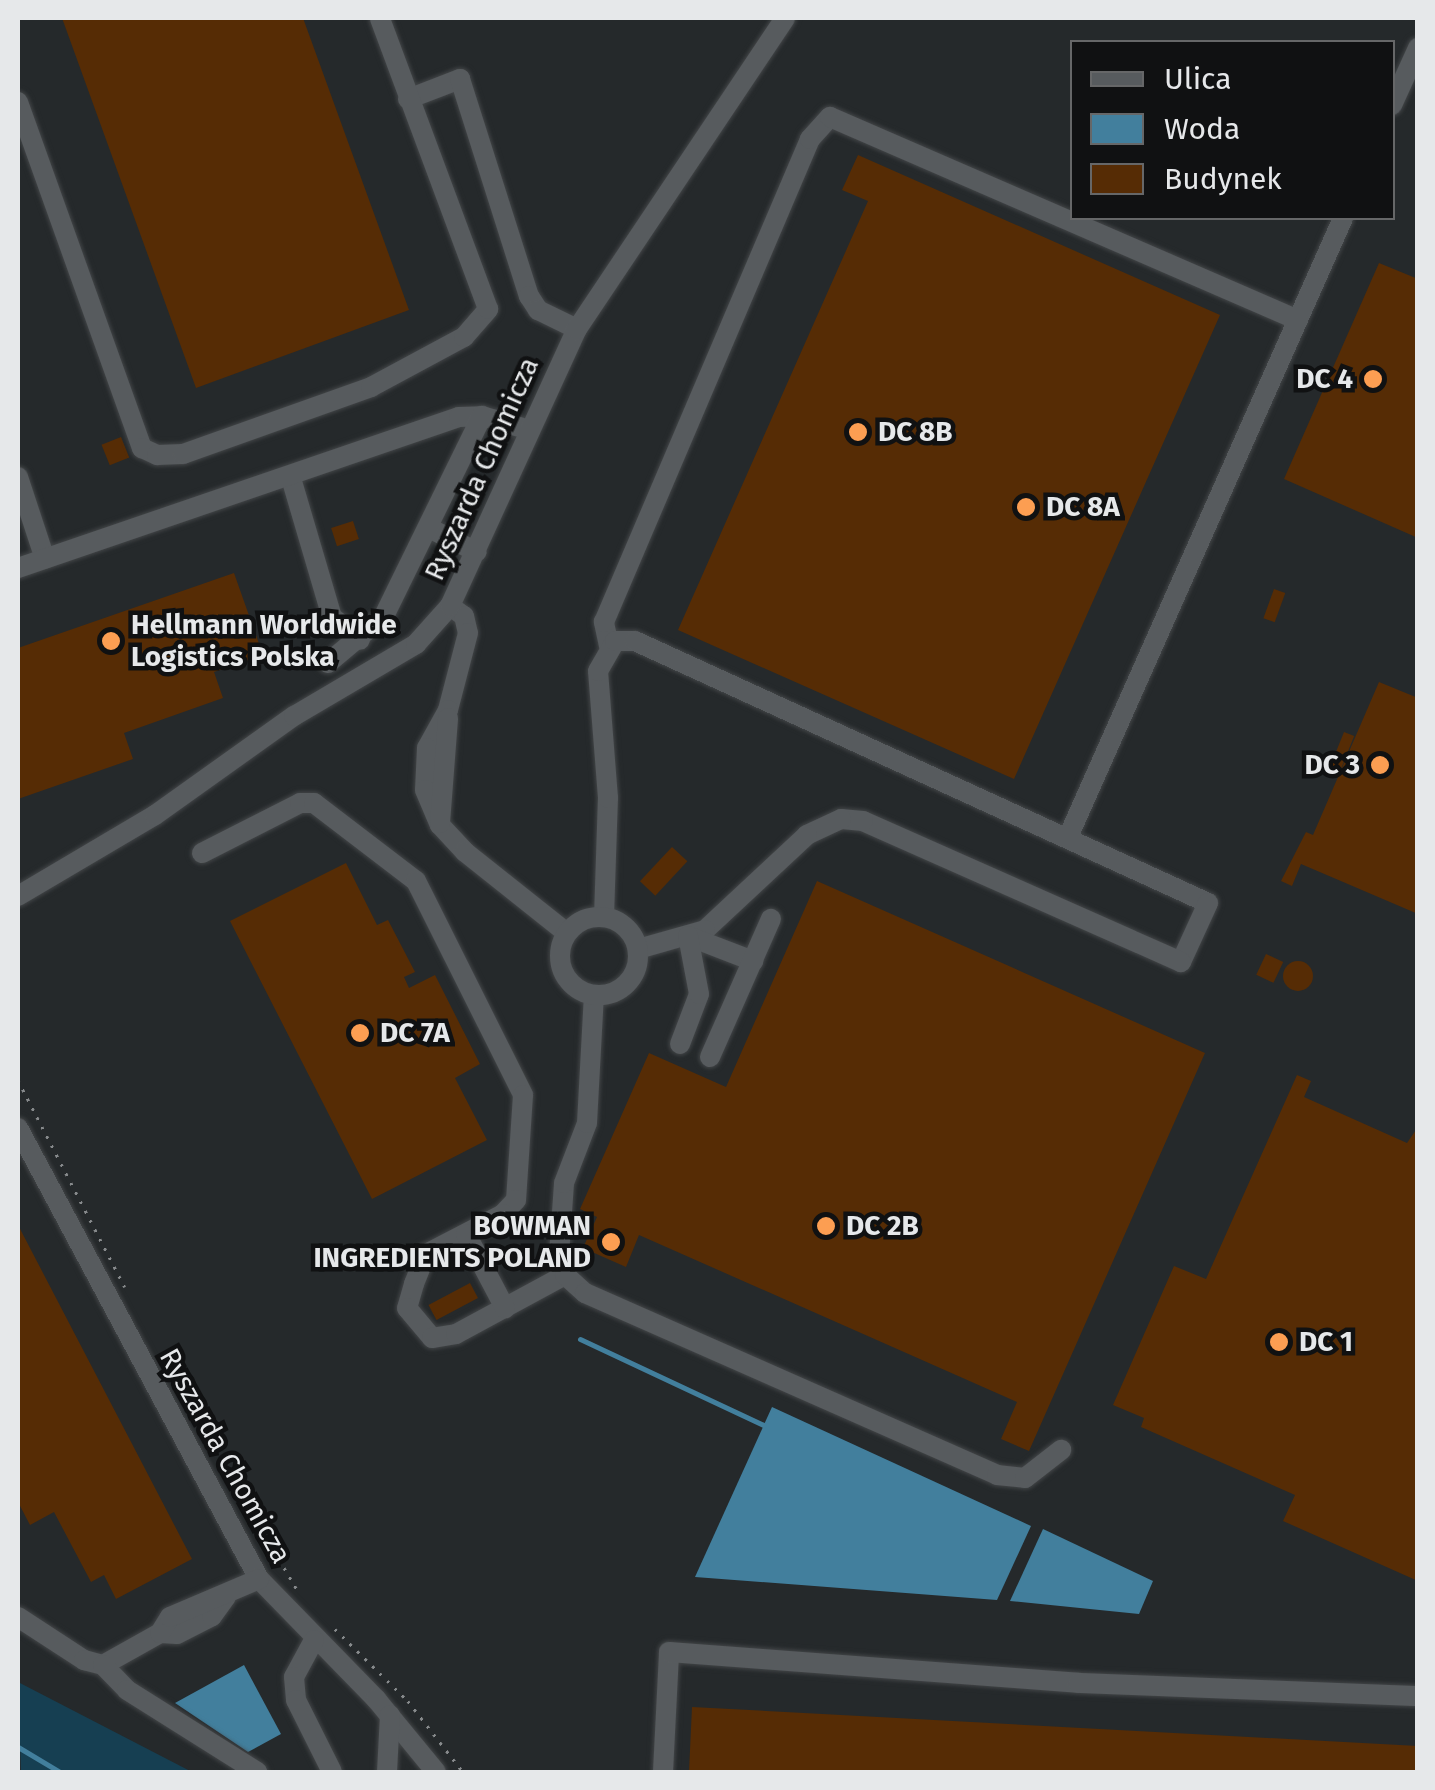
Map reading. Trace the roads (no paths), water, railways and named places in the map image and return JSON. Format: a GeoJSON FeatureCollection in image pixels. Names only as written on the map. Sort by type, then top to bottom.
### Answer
{"type":"FeatureCollection","features":[{"type":"Feature","properties":{"kind":"street"},"geometry":{"type":"LineString","coordinates":[[18,102],[142,448],[157,456],[183,454],[370,387],[479,327],[488,308],[380,18]]}},
{"type":"Feature","properties":{"kind":"street","name":"Ryszarda Chomicza"},"geometry":{"type":"LineString","coordinates":[[18,896],[155,815],[294,716],[416,644],[450,606],[577,329],[785,18]]}},
{"type":"Feature","properties":{"kind":"street"},"geometry":{"type":"LineString","coordinates":[[1395,98],[1418,48]]}},
{"type":"Feature","properties":{"kind":"street"},"geometry":{"type":"LineString","coordinates":[[408,99],[460,79],[529,296],[538,310],[577,329]]}},
{"type":"Feature","properties":{"kind":"street"},"geometry":{"type":"LineString","coordinates":[[604,917],[608,798],[598,671],[609,646],[604,622],[810,139],[830,117],[1298,320]]}},
{"type":"Feature","properties":{"kind":"street"},"geometry":{"type":"LineString","coordinates":[[1069,836],[1342,220]]}},
{"type":"Feature","properties":{"kind":"street"},"geometry":{"type":"LineString","coordinates":[[18,568],[291,478],[440,423],[482,416],[530,430]]}},
{"type":"Feature","properties":{"kind":"street"},"geometry":{"type":"LineString","coordinates":[[328,663],[384,616],[431,529],[482,416]]}},
{"type":"Feature","properties":{"kind":"street"},"geometry":{"type":"LineString","coordinates":[[18,477],[45,559]]}},
{"type":"Feature","properties":{"kind":"street"},"geometry":{"type":"LineString","coordinates":[[291,478],[332,617],[360,640]]}},
{"type":"Feature","properties":{"kind":"street"},"geometry":{"type":"LineString","coordinates":[[431,529],[477,552]]}},
{"type":"Feature","properties":{"kind":"street"},"geometry":{"type":"LineString","coordinates":[[450,606],[464,616],[468,633],[448,710],[440,825],[568,933]]}},
{"type":"Feature","properties":{"kind":"street"},"geometry":{"type":"LineString","coordinates":[[609,646],[635,641],[1069,836],[1208,903],[1181,962],[863,821],[841,818],[807,835],[705,930],[638,949]]}},
{"type":"Feature","properties":{"kind":"street"},"geometry":{"type":"LineString","coordinates":[[202,853],[300,804],[314,803],[416,882],[522,1095],[516,1200],[504,1214],[426,1254],[406,1308],[432,1338],[456,1334],[564,1275]]}},
{"type":"Feature","properties":{"kind":"street"},"geometry":{"type":"LineString","coordinates":[[604,917],[626,927],[638,949],[625,984],[594,995],[578,988],[562,968],[568,933],[579,923],[604,917]]}},
{"type":"Feature","properties":{"kind":"street"},"geometry":{"type":"LineString","coordinates":[[710,1057],[772,919]]}},
{"type":"Feature","properties":{"kind":"street"},"geometry":{"type":"LineString","coordinates":[[688,936],[753,961]]}},
{"type":"Feature","properties":{"kind":"street"},"geometry":{"type":"LineString","coordinates":[[680,1044],[700,994],[688,936]]}},
{"type":"Feature","properties":{"kind":"street"},"geometry":{"type":"LineString","coordinates":[[594,995],[587,1123],[564,1184],[559,1255],[564,1275],[586,1293],[997,1475],[1025,1478],[1061,1450]]}},
{"type":"Feature","properties":{"kind":"street","name":"Ryszarda Chomicza"},"geometry":{"type":"LineString","coordinates":[[18,1128],[260,1580],[314,1640],[390,1714],[436,1772]]}},
{"type":"Feature","properties":{"kind":"street"},"geometry":{"type":"LineString","coordinates":[[466,1234],[505,1308]]}},
{"type":"Feature","properties":{"kind":"street"},"geometry":{"type":"LineString","coordinates":[[103,1665],[160,1634],[177,1634],[212,1616],[226,1597],[260,1580]]}},
{"type":"Feature","properties":{"kind":"street"},"geometry":{"type":"LineString","coordinates":[[18,1618],[84,1660],[103,1665],[127,1690],[257,1772]]}},
{"type":"Feature","properties":{"kind":"street"},"geometry":{"type":"LineString","coordinates":[[314,1640],[294,1678],[296,1700],[332,1772]]}},
{"type":"Feature","properties":{"kind":"street"},"geometry":{"type":"LineString","coordinates":[[663,1772],[669,1652],[1078,1683],[1418,1696]]}},
{"type":"Feature","properties":{"kind":"street"},"geometry":{"type":"LineString","coordinates":[[386,1772],[390,1714]]}},
{"type":"Feature","properties":{"kind":"water"},"geometry":{"type":"Polygon","coordinates":[[[772,1407],[1031,1526],[997,1600],[695,1577],[772,1407]]]}},
{"type":"Feature","properties":{"kind":"water"},"geometry":{"type":"Polygon","coordinates":[[[1043,1529],[1153,1581],[1139,1614],[1010,1601],[1043,1529]]]}},
{"type":"Feature","properties":{"kind":"water"},"geometry":{"type":"Polygon","coordinates":[[[244,1665],[281,1734],[248,1752],[175,1703],[244,1665]]]}},
{"type":"Feature","properties":{"kind":"waterway"},"geometry":{"type":"LineString","coordinates":[[580,1339],[764,1425]]}},
{"type":"Feature","properties":{"kind":"waterway"},"geometry":{"type":"LineString","coordinates":[[18,1747],[60,1772]]}},
{"type":"Feature","properties":{"kind":"place","name":"DC 4"},"geometry":{"type":"Point","coordinates":[1373,379]}},
{"type":"Feature","properties":{"kind":"place","name":"DC 8B"},"geometry":{"type":"Point","coordinates":[858,432]}},
{"type":"Feature","properties":{"kind":"place","name":"DC 8A"},"geometry":{"type":"Point","coordinates":[1026,507]}},
{"type":"Feature","properties":{"kind":"place","name":"Hellmann Worldwide Logistics Polska"},"geometry":{"type":"Point","coordinates":[111,641]}},
{"type":"Feature","properties":{"kind":"place","name":"DC 3"},"geometry":{"type":"Point","coordinates":[1380,765]}},
{"type":"Feature","properties":{"kind":"place","name":"DC 7A"},"geometry":{"type":"Point","coordinates":[360,1033]}},
{"type":"Feature","properties":{"kind":"place","name":"DC 2B"},"geometry":{"type":"Point","coordinates":[826,1226]}},
{"type":"Feature","properties":{"kind":"place","name":"BOWMAN INGREDIENTS POLAND"},"geometry":{"type":"Point","coordinates":[611,1242]}},
{"type":"Feature","properties":{"kind":"place","name":"DC 1"},"geometry":{"type":"Point","coordinates":[1279,1342]}}]}
